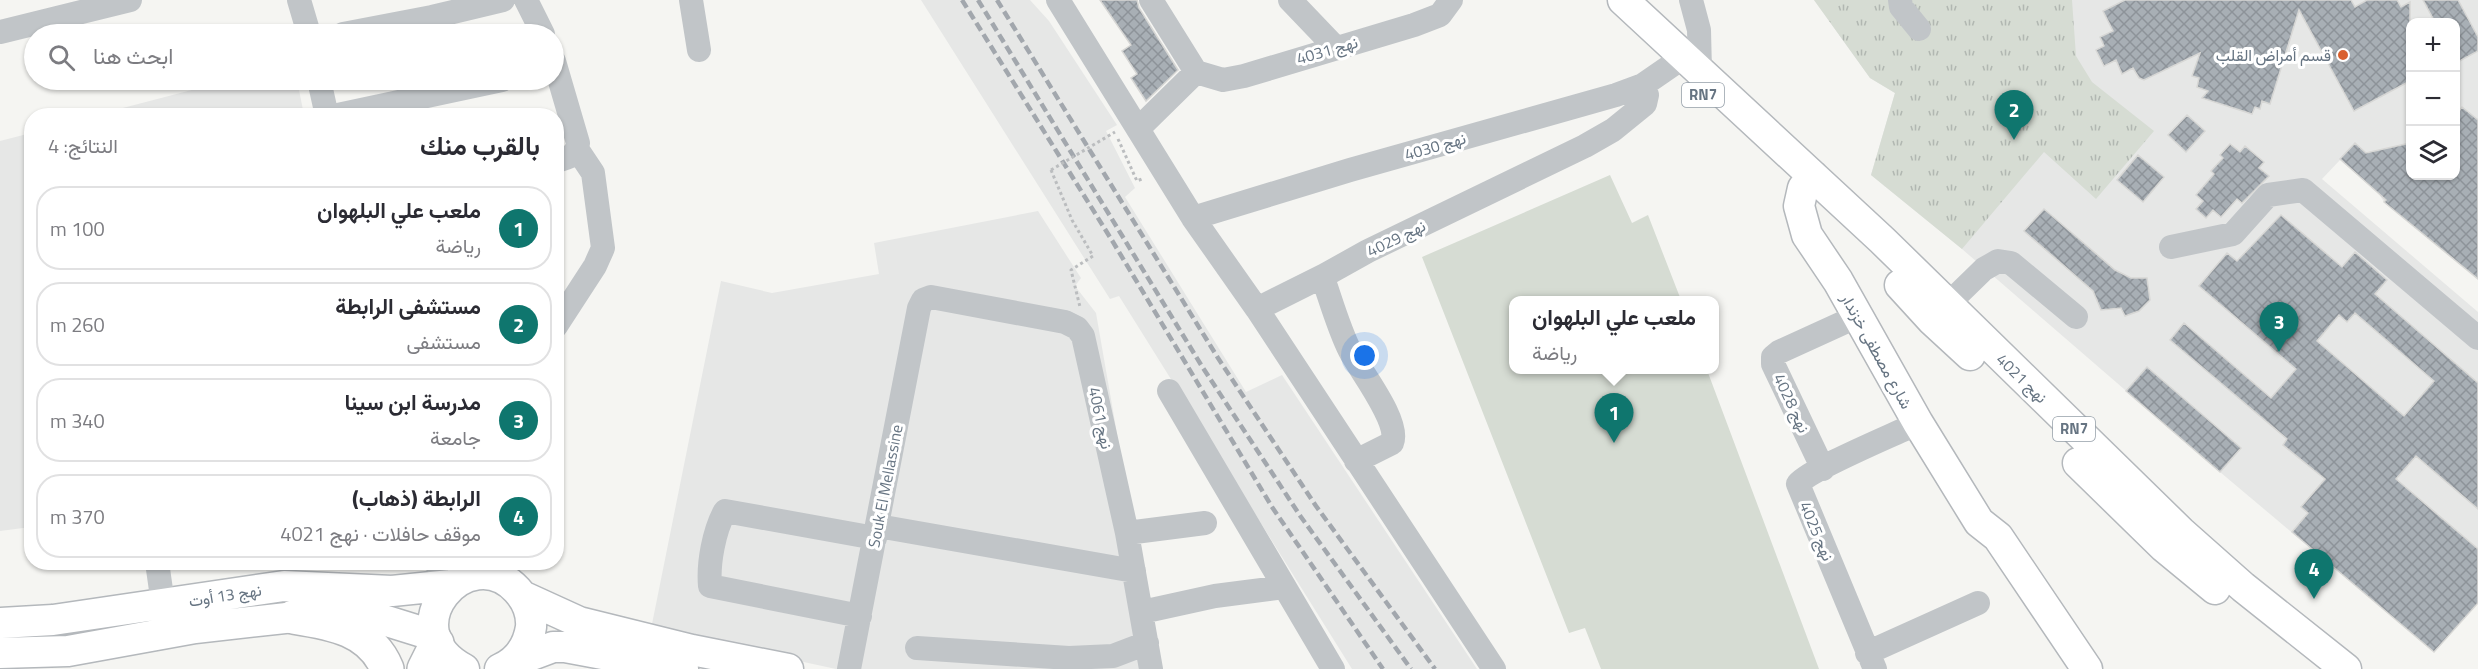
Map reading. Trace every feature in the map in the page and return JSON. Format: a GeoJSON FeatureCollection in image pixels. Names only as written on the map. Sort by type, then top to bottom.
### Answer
{"type":"FeatureCollection","features":[{"type":"Feature","properties":{"kind":"highway"},"geometry":{"type":"LineString","coordinates":[[293,617],[327,622],[365,638],[387,669]]}},
{"type":"Feature","properties":{"kind":"main road","name":"RN7"},"geometry":{"type":"LineString","coordinates":[[1604,0],[1686,68],[1808,182]]}},
{"type":"Feature","properties":{"kind":"main road","name":"RN7"},"geometry":{"type":"LineString","coordinates":[[1623,0],[1686,68]]}},
{"type":"Feature","properties":{"kind":"main road","name":"نهج 4021"},"geometry":{"type":"LineString","coordinates":[[1808,182],[1882,240],[2209,558],[2346,669]]}},
{"type":"Feature","properties":{"kind":"main road","name":"نهج 4021"},"geometry":{"type":"LineString","coordinates":[[1808,182],[1932,320],[1997,380],[2164,547],[2313,669]]}},
{"type":"Feature","properties":{"kind":"main road","name":"شارع مصطفى خزندار"},"geometry":{"type":"LineString","coordinates":[[1808,182],[1799,206],[1807,235],[1858,316],[1918,423],[1979,522],[1998,537],[2088,669]]}},
{"type":"Feature","properties":{"kind":"main road","name":"شارع مصطفى خزندار"},"geometry":{"type":"LineString","coordinates":[[1979,522],[1983,543],[2067,669]]}},
{"type":"Feature","properties":{"kind":"main road","name":"نهج 13 أوت"},"geometry":{"type":"LineString","coordinates":[[0,622],[53,620],[284,586],[392,591],[451,575],[483,574],[499,577],[512,585],[522,596]]}},
{"type":"Feature","properties":{"kind":"main road"},"geometry":{"type":"LineString","coordinates":[[451,575],[435,608],[432,649],[464,669]]}},
{"type":"Feature","properties":{"kind":"main road"},"geometry":{"type":"LineString","coordinates":[[507,665],[523,651],[530,630],[529,609],[522,596]]}},
{"type":"Feature","properties":{"kind":"main road"},"geometry":{"type":"LineString","coordinates":[[522,596],[590,625],[692,650],[788,669]]}},
{"type":"Feature","properties":{"kind":"main road","name":"نهج 13 أوت"},"geometry":{"type":"LineString","coordinates":[[0,653],[68,651],[195,628],[340,612],[374,617],[432,649]]}},
{"type":"Feature","properties":{"kind":"main road"},"geometry":{"type":"LineString","coordinates":[[507,665],[553,647],[565,647],[683,669]]}},
{"type":"Feature","properties":{"kind":"street"},"geometry":{"type":"LineString","coordinates":[[32,24],[130,0]]}},
{"type":"Feature","properties":{"kind":"street"},"geometry":{"type":"LineString","coordinates":[[299,0],[306,24]]}},
{"type":"Feature","properties":{"kind":"street"},"geometry":{"type":"LineString","coordinates":[[400,24],[503,0]]}},
{"type":"Feature","properties":{"kind":"street"},"geometry":{"type":"LineString","coordinates":[[526,0],[538,24]]}},
{"type":"Feature","properties":{"kind":"street"},"geometry":{"type":"LineString","coordinates":[[691,0],[699,50]]}},
{"type":"Feature","properties":{"kind":"street"},"geometry":{"type":"LineString","coordinates":[[1126,131],[1196,72],[1151,0]]}},
{"type":"Feature","properties":{"kind":"street"},"geometry":{"type":"LineString","coordinates":[[1290,0],[1335,47]]}},
{"type":"Feature","properties":{"kind":"street","name":"نهج 4031"},"geometry":{"type":"LineString","coordinates":[[1196,72],[1230,80],[1414,25],[1440,15],[1451,0]]}},
{"type":"Feature","properties":{"kind":"street"},"geometry":{"type":"LineString","coordinates":[[1686,68],[1698,30],[1691,0]]}},
{"type":"Feature","properties":{"kind":"street"},"geometry":{"type":"LineString","coordinates":[[1900,0],[1901,7],[1919,29]]}},
{"type":"Feature","properties":{"kind":"street"},"geometry":{"type":"LineString","coordinates":[[1058,5],[1126,131],[1193,218],[1257,309],[1494,669]]}},
{"type":"Feature","properties":{"kind":"street"},"geometry":{"type":"LineString","coordinates":[[0,32],[24,26]]}},
{"type":"Feature","properties":{"kind":"street","name":"نهج 4030"},"geometry":{"type":"LineString","coordinates":[[1193,218],[1350,170],[1616,95],[1686,68]]}},
{"type":"Feature","properties":{"kind":"street","name":"نهج 4029"},"geometry":{"type":"LineString","coordinates":[[1325,275],[1368,251],[1585,146],[1613,130],[1645,104],[1647,94],[1643,85]]}},
{"type":"Feature","properties":{"kind":"street"},"geometry":{"type":"LineString","coordinates":[[321,90],[325,108]]}},
{"type":"Feature","properties":{"kind":"street"},"geometry":{"type":"LineString","coordinates":[[371,108],[455,90]]}},
{"type":"Feature","properties":{"kind":"street"},"geometry":{"type":"LineString","coordinates":[[559,90],[562,108]]}},
{"type":"Feature","properties":{"kind":"street"},"geometry":{"type":"LineString","coordinates":[[564,116],[571,151],[593,173],[603,248],[595,266],[564,314]]}},
{"type":"Feature","properties":{"kind":"street"},"geometry":{"type":"LineString","coordinates":[[2171,247],[2233,234],[2268,195],[2303,190],[2478,338]]}},
{"type":"Feature","properties":{"kind":"street"},"geometry":{"type":"LineString","coordinates":[[1947,305],[1984,269],[1998,261],[2011,262],[2076,317]]}},
{"type":"Feature","properties":{"kind":"street"},"geometry":{"type":"LineString","coordinates":[[1257,309],[1325,275]]}},
{"type":"Feature","properties":{"kind":"street"},"geometry":{"type":"LineString","coordinates":[[1325,275],[1324,281],[1350,351],[1378,398],[1393,431],[1392,443],[1356,461]]}},
{"type":"Feature","properties":{"kind":"street","name":"Souk El Mellassine"},"geometry":{"type":"LineString","coordinates":[[849,669],[921,304],[931,297],[1065,322],[1077,328]]}},
{"type":"Feature","properties":{"kind":"street","name":"نهج 4028"},"geometry":{"type":"LineString","coordinates":[[1823,469],[1773,364],[1773,357],[1779,352],[1858,316]]}},
{"type":"Feature","properties":{"kind":"street","name":"نهج 4061"},"geometry":{"type":"LineString","coordinates":[[1077,328],[1083,336],[1087,351],[1101,424],[1127,533],[1151,669]]}},
{"type":"Feature","properties":{"kind":"street"},"geometry":{"type":"LineString","coordinates":[[1169,391],[1333,669]]}},
{"type":"Feature","properties":{"kind":"street","name":"نهج 4025"},"geometry":{"type":"LineString","coordinates":[[1871,661],[1799,487],[1800,481],[1918,423]]}},
{"type":"Feature","properties":{"kind":"street"},"geometry":{"type":"LineString","coordinates":[[860,616],[710,586],[709,573],[719,522],[725,511],[1134,571]]}},
{"type":"Feature","properties":{"kind":"street"},"geometry":{"type":"LineString","coordinates":[[1127,533],[1205,523]]}},
{"type":"Feature","properties":{"kind":"street"},"geometry":{"type":"LineString","coordinates":[[158,570],[163,604]]}},
{"type":"Feature","properties":{"kind":"street"},"geometry":{"type":"LineString","coordinates":[[1142,612],[1215,596],[1284,587]]}},
{"type":"Feature","properties":{"kind":"street"},"geometry":{"type":"LineString","coordinates":[[1871,661],[1978,603]]}},
{"type":"Feature","properties":{"kind":"street"},"geometry":{"type":"LineString","coordinates":[[917,648],[1069,658],[1113,656],[1147,642]]}},
{"type":"Feature","properties":{"kind":"path"},"geometry":{"type":"LineString","coordinates":[[1077,328],[1083,321],[1083,317],[1071,270],[1093,256],[1072,220],[1050,170],[1126,131],[1137,181],[1150,175]]}},
{"type":"Feature","properties":{"kind":"shaded area"},"geometry":{"type":"Polygon","coordinates":[[[921,0],[1030,0],[1049,21],[1117,125],[1106,131],[1135,188],[1125,197],[1246,392],[1282,375],[1477,669],[1352,669],[1119,296],[1110,299],[921,0]]]}},
{"type":"Feature","properties":{"kind":"shaded area"},"geometry":{"type":"Polygon","coordinates":[[[1814,0],[2478,0],[2478,279],[2384,202],[2379,194],[2340,160],[2322,179],[2478,312],[2478,603],[2434,652],[2220,472],[1962,249],[1871,175],[1895,93],[1870,78],[1814,0]]]}},
{"type":"Feature","properties":{"kind":"shaded area"},"geometry":{"type":"Polygon","coordinates":[[[192,90],[299,90],[303,108],[123,108],[192,90]]]}},
{"type":"Feature","properties":{"kind":"shaded area"},"geometry":{"type":"Polygon","coordinates":[[[24,135],[24,528],[0,531],[0,141],[24,135]]]}},
{"type":"Feature","properties":{"kind":"shaded area"},"geometry":{"type":"Polygon","coordinates":[[[1038,211],[1081,278],[1075,286],[1096,313],[1158,669],[836,669],[651,629],[721,281],[772,293],[879,274],[874,243],[1038,211]]]}},
{"type":"Feature","properties":{"kind":"green space"},"geometry":{"type":"Polygon","coordinates":[[[1814,0],[2072,0],[2076,56],[2092,82],[2154,131],[2096,199],[2044,152],[1962,249],[1871,175],[1895,93],[1870,78],[1814,0]]]}},
{"type":"Feature","properties":{"kind":"green space"},"geometry":{"type":"Polygon","coordinates":[[[1610,175],[1632,223],[1648,215],[1679,296],[1509,296],[1509,374],[1708,374],[1819,669],[1601,669],[1585,628],[1569,633],[1422,257],[1610,175]]]}},
{"type":"Feature","properties":{"kind":"building"},"geometry":{"type":"Polygon","coordinates":[[[1100,0],[1137,0],[1139,8],[1178,70],[1146,101],[1131,78],[1137,74],[1122,51],[1131,45],[1100,0]]]}},
{"type":"Feature","properties":{"kind":"building"},"geometry":{"type":"Polygon","coordinates":[[[2125,0],[2351,0],[2355,7],[2367,0],[2397,0],[2401,7],[2410,2],[2410,18],[2406,18],[2406,83],[2354,111],[2299,10],[2270,104],[2262,101],[2260,109],[2255,107],[2252,114],[2202,98],[2208,91],[2197,87],[2199,78],[2192,76],[2200,53],[2144,80],[2139,78],[2133,68],[2122,74],[2116,60],[2104,66],[2096,50],[2104,46],[2100,37],[2113,31],[2103,11],[2125,0]]]}},
{"type":"Feature","properties":{"kind":"building"},"geometry":{"type":"Polygon","coordinates":[[[2423,0],[2458,0],[2478,37],[2478,51],[2460,61],[2460,18],[2433,18],[2423,0]]]}},
{"type":"Feature","properties":{"kind":"building"},"geometry":{"type":"Polygon","coordinates":[[[2462,107],[2478,120],[2478,279],[2384,202],[2386,200],[2340,159],[2355,143],[2366,153],[2406,144],[2406,180],[2460,180],[2460,110],[2462,107]]]}},
{"type":"Feature","properties":{"kind":"building"},"geometry":{"type":"Polygon","coordinates":[[[2187,115],[2205,131],[2186,152],[2168,135],[2187,115]]]}},
{"type":"Feature","properties":{"kind":"building"},"geometry":{"type":"Polygon","coordinates":[[[2230,144],[2240,152],[2245,146],[2264,162],[2259,168],[2269,176],[2242,203],[2237,199],[2221,217],[2213,210],[2206,218],[2196,209],[2203,201],[2196,195],[2214,174],[2211,171],[2223,158],[2220,155],[2230,144]]]}},
{"type":"Feature","properties":{"kind":"building"},"geometry":{"type":"Polygon","coordinates":[[[2138,155],[2164,177],[2143,202],[2117,180],[2138,155]]]}},
{"type":"Feature","properties":{"kind":"building"},"geometry":{"type":"Polygon","coordinates":[[[2044,209],[2115,270],[2131,278],[2147,278],[2150,300],[2139,311],[2125,316],[2121,308],[2101,310],[2093,291],[2024,231],[2044,209]]]}},
{"type":"Feature","properties":{"kind":"building"},"geometry":{"type":"Polygon","coordinates":[[[2281,215],[2342,267],[2355,252],[2387,280],[2375,294],[2478,383],[2478,509],[2416,456],[2396,479],[2478,549],[2478,603],[2434,652],[2292,532],[2308,513],[2301,507],[2325,479],[2283,445],[2287,439],[2170,340],[2184,323],[2271,398],[2296,369],[2199,286],[2227,253],[2237,261],[2281,215]],[[2355,313],[2347,322],[2339,315],[2317,341],[2404,416],[2434,381],[2355,313]]]}},
{"type":"Feature","properties":{"kind":"building"},"geometry":{"type":"Polygon","coordinates":[[[2147,367],[2241,448],[2220,472],[2126,391],[2147,367]]]}},
{"type":"Feature","properties":{"kind":"railway"},"geometry":{"type":"LineString","coordinates":[[962,0],[1113,242],[1272,507],[1383,669]]}},
{"type":"Feature","properties":{"kind":"railway"},"geometry":{"type":"LineString","coordinates":[[978,0],[1203,368],[1301,517],[1411,669]]}},
{"type":"Feature","properties":{"kind":"railway"},"geometry":{"type":"LineString","coordinates":[[997,0],[1218,358],[1316,506],[1435,669]]}},
{"type":"Feature","properties":{"kind":"place","name":"قسم أمراض القلب"},"geometry":{"type":"Point","coordinates":[2343,55]}},
{"type":"Feature","properties":{"kind":"place","name":"مستشفى الرابطة"},"geometry":{"type":"Point","coordinates":[2014,140]}},
{"type":"Feature","properties":{"kind":"place","name":"مدرسة ابن سينا"},"geometry":{"type":"Point","coordinates":[2279,352]}},
{"type":"Feature","properties":{"kind":"place","name":"ملعب علي البلهوان"},"geometry":{"type":"Point","coordinates":[1614,443]}},
{"type":"Feature","properties":{"kind":"place","name":"الرابطة (ذهاب)"},"geometry":{"type":"Point","coordinates":[2314,599]}}]}
